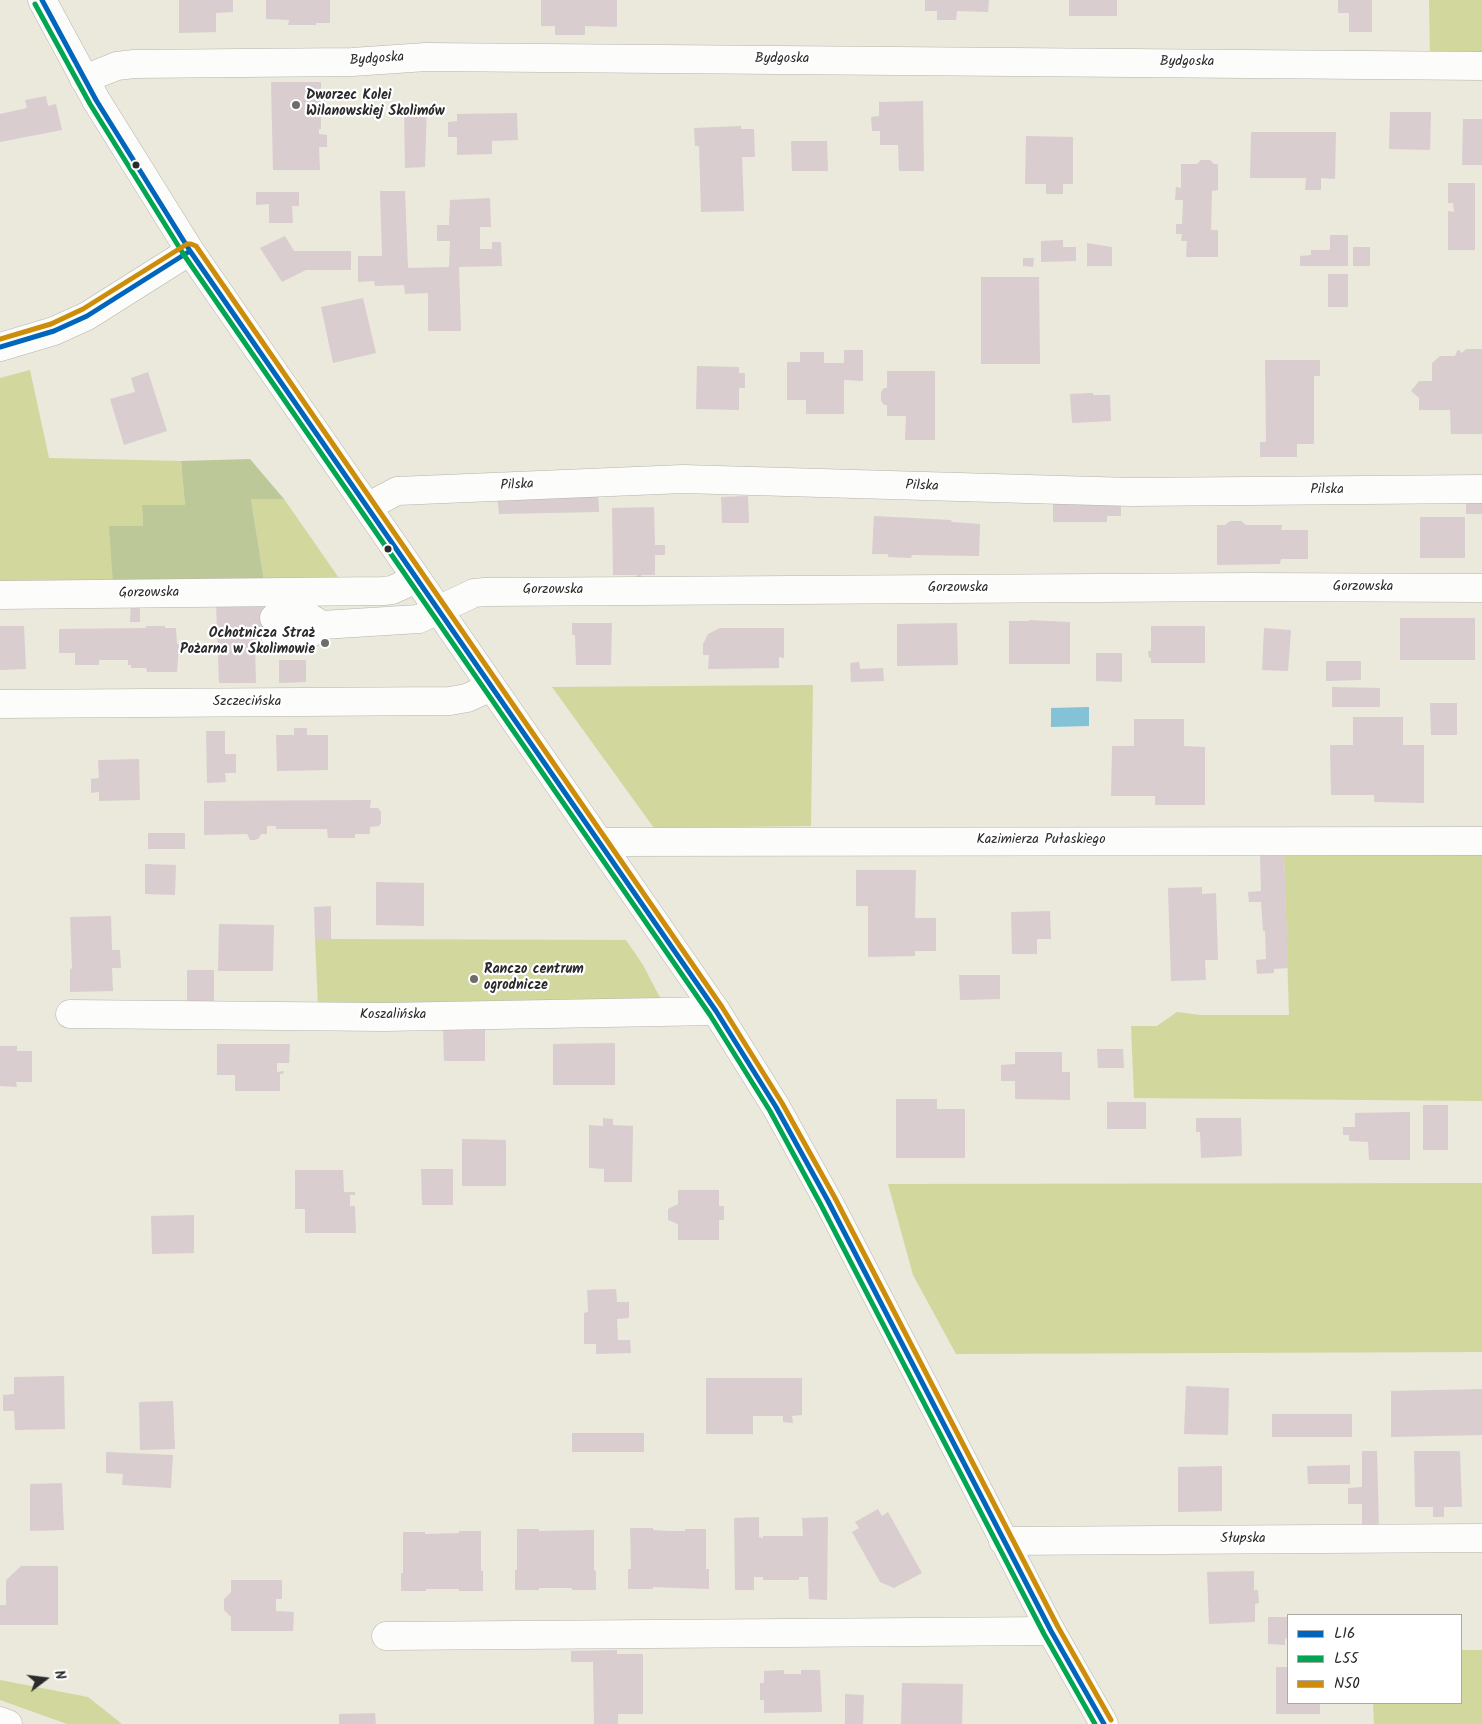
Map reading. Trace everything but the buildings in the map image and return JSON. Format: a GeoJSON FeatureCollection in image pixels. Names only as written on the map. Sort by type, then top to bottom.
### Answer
{"type":"FeatureCollection","features":[{"type":"Feature","properties":{"kind":"street"},"geometry":{"type":"LineString","coordinates":[[42,0],[84,79],[124,147],[190,251],[716,1011],[776,1107],[828,1201],[1003,1541],[1104,1724]]}},
{"type":"Feature","properties":{"kind":"street","name":"Bydgoska"},"geometry":{"type":"LineString","coordinates":[[84,79],[117,66],[134,64],[352,62],[426,57],[1482,66]]}},
{"type":"Feature","properties":{"kind":"street"},"geometry":{"type":"LineString","coordinates":[[0,348],[54,331],[87,316],[190,251]]}},
{"type":"Feature","properties":{"kind":"street","name":"Pilska"},"geometry":{"type":"LineString","coordinates":[[366,507],[397,491],[682,479],[1131,492],[1482,489]]}},
{"type":"Feature","properties":{"kind":"street","name":"Gorzowska"},"geometry":{"type":"LineString","coordinates":[[0,595],[383,591],[392,590],[416,579]]}},
{"type":"Feature","properties":{"kind":"street","name":"Gorzowska"},"geometry":{"type":"LineString","coordinates":[[274,627],[307,616],[322,625],[419,619],[474,593],[484,592],[1251,587],[1482,588]]}},
{"type":"Feature","properties":{"kind":"street","name":"Szczecińska"},"geometry":{"type":"LineString","coordinates":[[0,704],[450,702],[466,698],[491,687]]}},
{"type":"Feature","properties":{"kind":"street","name":"Kazimierza Pułaskiego"},"geometry":{"type":"LineString","coordinates":[[600,842],[1482,841]]}},
{"type":"Feature","properties":{"kind":"street","name":"Koszalińska"},"geometry":{"type":"LineString","coordinates":[[70,1014],[384,1017],[716,1011]]}},
{"type":"Feature","properties":{"kind":"street","name":"Słupska"},"geometry":{"type":"LineString","coordinates":[[1003,1541],[1482,1538]]}},
{"type":"Feature","properties":{"kind":"street"},"geometry":{"type":"LineString","coordinates":[[386,1636],[1051,1631]]}},
{"type":"Feature","properties":{"kind":"street"},"geometry":{"type":"LineString","coordinates":[[0,1721],[8,1724]]}},
{"type":"Feature","properties":{"kind":"green space"},"geometry":{"type":"Polygon","coordinates":[[[1429,0],[1482,0],[1482,57],[1430,57],[1429,0]]]}},
{"type":"Feature","properties":{"kind":"green space"},"geometry":{"type":"Polygon","coordinates":[[[30,370],[49,458],[181,461],[185,505],[142,505],[143,526],[113,583],[0,585],[0,378],[30,370]]]}},
{"type":"Feature","properties":{"kind":"green space"},"geometry":{"type":"Polygon","coordinates":[[[250,459],[284,499],[251,499],[264,581],[113,583],[109,526],[143,526],[142,505],[185,505],[181,461],[250,459]]]}},
{"type":"Feature","properties":{"kind":"green space"},"geometry":{"type":"Polygon","coordinates":[[[251,499],[284,499],[341,581],[264,581],[251,499]]]}},
{"type":"Feature","properties":{"kind":"green space"},"geometry":{"type":"Polygon","coordinates":[[[813,685],[811,826],[654,828],[552,687],[813,685]]]}},
{"type":"Feature","properties":{"kind":"green space"},"geometry":{"type":"Polygon","coordinates":[[[1482,854],[1482,1101],[1134,1098],[1131,1026],[1157,1026],[1177,1012],[1200,1015],[1289,1015],[1284,855],[1482,854]]]}},
{"type":"Feature","properties":{"kind":"green space"},"geometry":{"type":"Polygon","coordinates":[[[315,939],[626,940],[643,965],[665,1007],[318,1006],[315,939]]]}},
{"type":"Feature","properties":{"kind":"green space"},"geometry":{"type":"Polygon","coordinates":[[[1482,1183],[1482,1352],[956,1354],[913,1275],[888,1184],[1482,1183]]]}},
{"type":"Feature","properties":{"kind":"green space"},"geometry":{"type":"Polygon","coordinates":[[[1462,1650],[1482,1650],[1482,1724],[1374,1724],[1373,1704],[1462,1704],[1462,1650]]]}},
{"type":"Feature","properties":{"kind":"green space"},"geometry":{"type":"Polygon","coordinates":[[[0,1680],[88,1697],[122,1724],[67,1724],[0,1700],[0,1680]]]}},
{"type":"Feature","properties":{"kind":"water"},"geometry":{"type":"Polygon","coordinates":[[[1089,707],[1089,726],[1051,727],[1051,708],[1089,707]]]}},
{"type":"Feature","properties":{"kind":"transit line","name":"L16"},"geometry":{"type":"LineString","coordinates":[[42,0],[96,100],[190,251],[716,1011],[776,1107],[828,1201],[1051,1631],[1104,1724]]}},
{"type":"Feature","properties":{"kind":"transit line","name":"L55"},"geometry":{"type":"LineString","coordinates":[[35,4],[90,104],[184,255],[710,1015],[770,1111],[821,1205],[1044,1634],[1095,1724]]}},
{"type":"Feature","properties":{"kind":"transit line","name":"N50"},"geometry":{"type":"LineString","coordinates":[[0,339],[51,324],[83,309],[187,244],[196,246],[722,1007],[782,1103],[835,1198],[1058,1627],[1111,1720]]}},
{"type":"Feature","properties":{"kind":"transit line","name":"L16"},"geometry":{"type":"LineString","coordinates":[[0,347],[54,331],[87,316],[190,251]]}},
{"type":"Feature","properties":{"kind":"place","name":"Dworzec Kolei Wilanowskiej Skolimów"},"geometry":{"type":"Point","coordinates":[296,105]}},
{"type":"Feature","properties":{"kind":"place","name":"Ochotnicza Straż Pożarna w Skolimowie"},"geometry":{"type":"Point","coordinates":[325,643]}},
{"type":"Feature","properties":{"kind":"place","name":"Ranczo centrum ogrodnicze"},"geometry":{"type":"Point","coordinates":[474,979]}}]}
